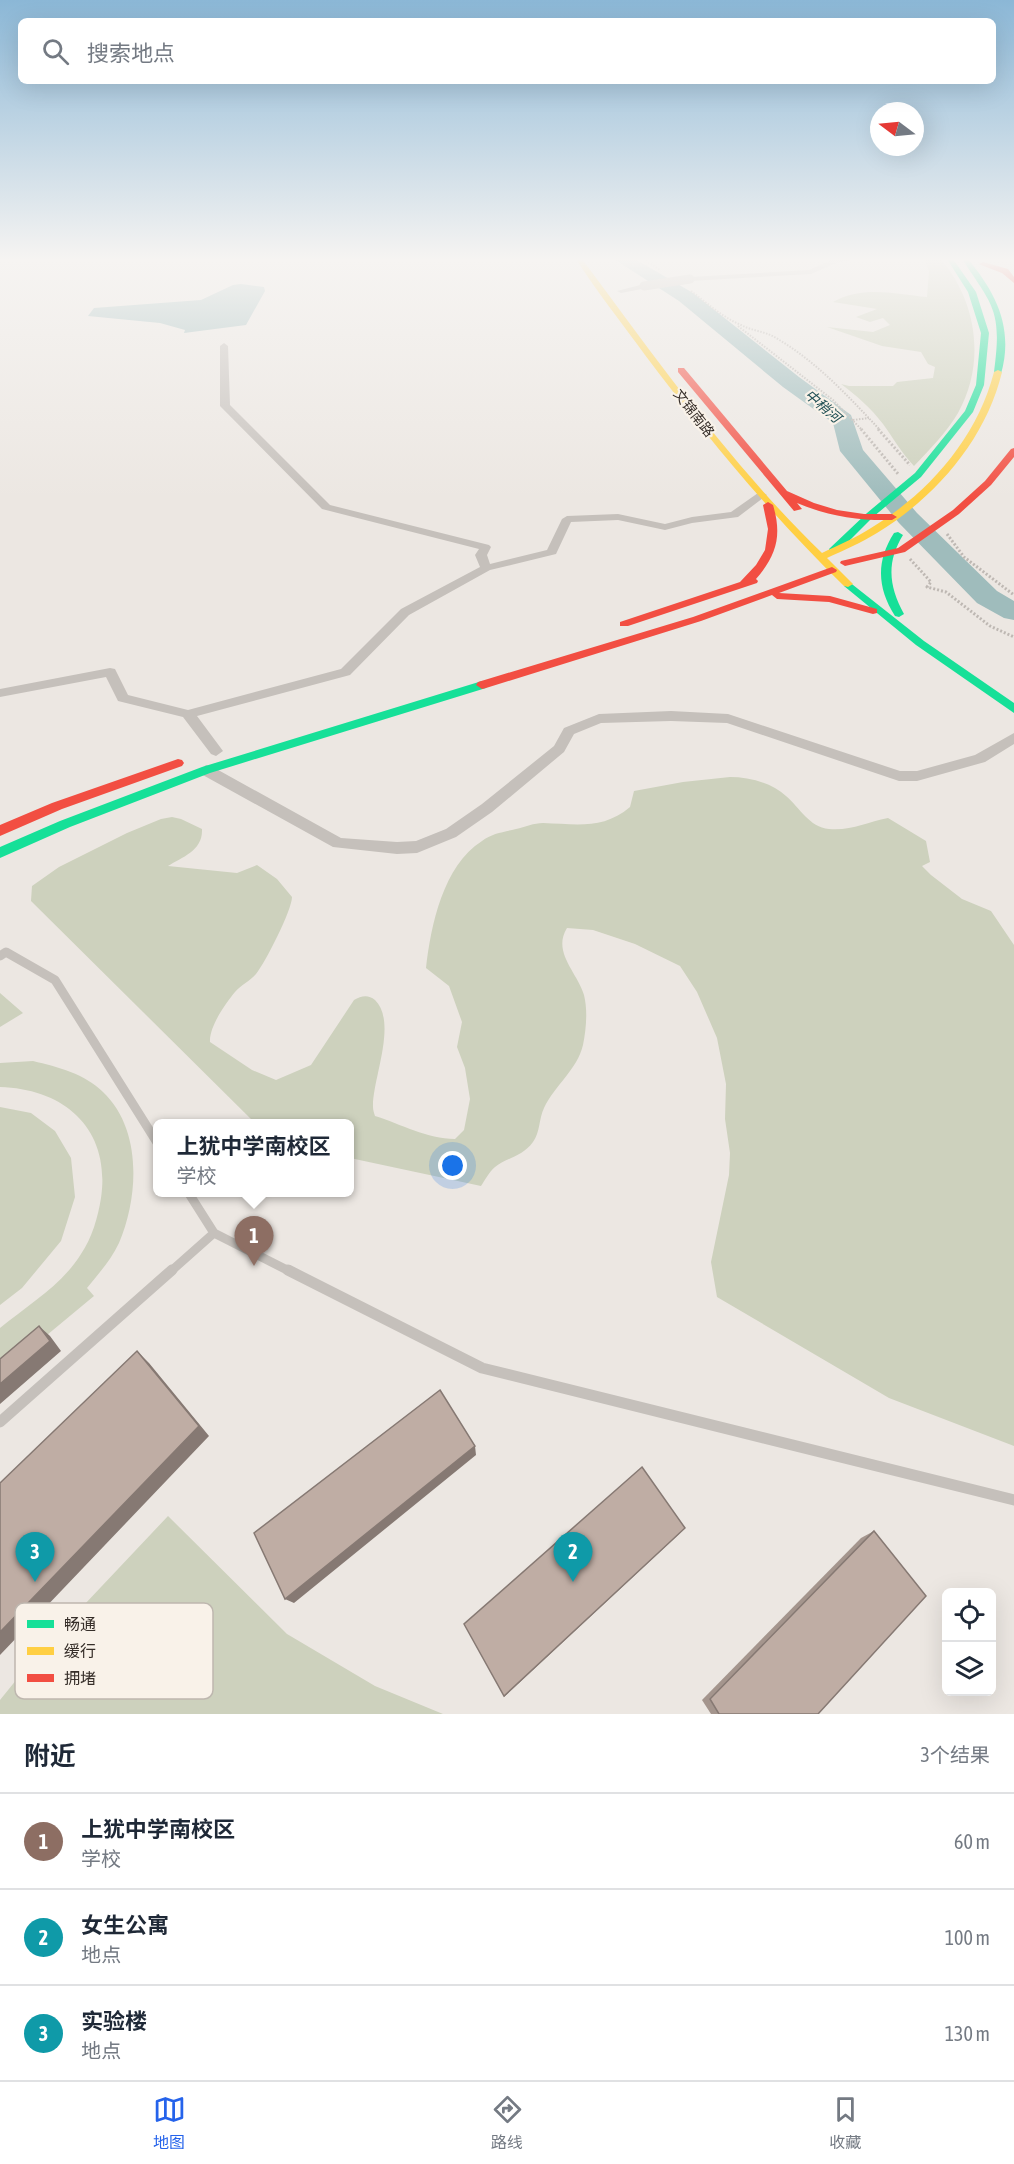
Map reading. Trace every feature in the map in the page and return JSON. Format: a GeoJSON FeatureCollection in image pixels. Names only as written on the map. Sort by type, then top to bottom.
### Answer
{"type":"FeatureCollection","features":[{"type":"Feature","properties":{"kind":"main road","name":"文锦南路"},"geometry":{"type":"LineString","coordinates":[[639,339],[700,421],[815,560],[838,566]]}},
{"type":"Feature","properties":{"kind":"main road"},"geometry":{"type":"LineString","coordinates":[[815,560],[918,475],[969,412],[980,385],[984,339]]}},
{"type":"Feature","properties":{"kind":"main road"},"geometry":{"type":"LineString","coordinates":[[829,547],[880,526],[930,487],[951,467],[986,426],[1001,394],[1007,365],[1007,339]]}},
{"type":"Feature","properties":{"kind":"main road","name":"文锦南路"},"geometry":{"type":"LineString","coordinates":[[671,358],[803,516]]}},
{"type":"Feature","properties":{"kind":"main road"},"geometry":{"type":"LineString","coordinates":[[0,853],[65,824],[206,770],[697,619],[838,566],[901,550],[956,512],[988,483],[1012,456]]}},
{"type":"Feature","properties":{"kind":"main road"},"geometry":{"type":"LineString","coordinates":[[772,481],[794,498],[814,508],[839,514],[892,517]]}},
{"type":"Feature","properties":{"kind":"main road"},"geometry":{"type":"LineString","coordinates":[[743,585],[762,567],[773,547],[775,526],[762,495]]}},
{"type":"Feature","properties":{"kind":"main road"},"geometry":{"type":"LineString","coordinates":[[838,566],[903,532],[886,553],[883,566],[893,615]]}},
{"type":"Feature","properties":{"kind":"main road"},"geometry":{"type":"LineString","coordinates":[[829,547],[838,566],[959,673],[1014,709]]}},
{"type":"Feature","properties":{"kind":"main road"},"geometry":{"type":"LineString","coordinates":[[606,630],[776,573]]}},
{"type":"Feature","properties":{"kind":"main road"},"geometry":{"type":"LineString","coordinates":[[748,600],[780,596],[813,596],[893,615],[1014,695]]}},
{"type":"Feature","properties":{"kind":"main road"},"geometry":{"type":"LineString","coordinates":[[0,831],[57,806],[222,749]]}},
{"type":"Feature","properties":{"kind":"street"},"geometry":{"type":"LineString","coordinates":[[224,346],[225,406],[326,507],[485,547],[481,555],[486,568]]}},
{"type":"Feature","properties":{"kind":"street"},"geometry":{"type":"LineString","coordinates":[[0,693],[110,672],[123,698],[188,714],[345,672],[405,612],[486,568],[552,552],[567,519],[618,517],[665,527],[692,520],[734,514],[762,495]]}},
{"type":"Feature","properties":{"kind":"street"},"geometry":{"type":"LineString","coordinates":[[188,714],[222,749]]}},
{"type":"Feature","properties":{"kind":"street"},"geometry":{"type":"LineString","coordinates":[[206,770],[338,843],[417,848],[451,833],[487,808],[559,749],[569,731],[599,719],[671,716],[728,719],[898,776],[917,776],[980,759],[1014,738]]}},
{"type":"Feature","properties":{"kind":"lane"},"geometry":{"type":"LineString","coordinates":[[0,956],[6,952],[55,980],[153,1136]]}},
{"type":"Feature","properties":{"kind":"lane"},"geometry":{"type":"LineString","coordinates":[[191,1197],[214,1233],[482,1368],[1014,1500]]}},
{"type":"Feature","properties":{"kind":"lane"},"geometry":{"type":"LineString","coordinates":[[0,1422],[214,1233]]}},
{"type":"Feature","properties":{"kind":"path"},"geometry":{"type":"LineString","coordinates":[[751,339],[833,400],[854,420],[899,475]]}},
{"type":"Feature","properties":{"kind":"path"},"geometry":{"type":"LineString","coordinates":[[779,339],[853,399],[918,475]]}},
{"type":"Feature","properties":{"kind":"path"},"geometry":{"type":"LineString","coordinates":[[854,420],[869,418]]}},
{"type":"Feature","properties":{"kind":"path"},"geometry":{"type":"LineString","coordinates":[[940,523],[964,557],[1014,595]]}},
{"type":"Feature","properties":{"kind":"path"},"geometry":{"type":"LineString","coordinates":[[901,550],[931,582],[927,587],[946,592],[990,626],[1014,637]]}},
{"type":"Feature","properties":{"kind":"green space"},"geometry":{"type":"Polygon","coordinates":[[[862,339],[974,339],[972,374],[967,394],[954,420],[914,466],[883,424],[858,397],[841,384],[893,386],[897,382],[933,378],[935,367],[928,364],[921,352],[882,346],[862,339]]]}},
{"type":"Feature","properties":{"kind":"green space"},"geometry":{"type":"Polygon","coordinates":[[[730,777],[745,778],[767,784],[780,791],[810,821],[822,828],[845,829],[888,818],[926,841],[930,862],[922,866],[962,899],[991,911],[1014,945],[1014,1446],[889,1398],[717,1297],[711,1262],[729,1175],[730,1153],[725,1119],[726,1084],[717,1038],[697,992],[680,966],[635,944],[593,930],[567,928],[562,945],[564,954],[581,987],[586,1007],[585,1033],[580,1054],[544,1108],[533,1142],[524,1151],[495,1167],[481,1186],[354,1159],[354,1119],[251,1119],[31,901],[32,886],[59,867],[127,833],[161,819],[172,817],[202,829],[199,843],[195,848],[168,866],[237,873],[257,865],[277,879],[292,897],[283,924],[265,959],[256,974],[237,990],[222,1009],[212,1030],[210,1042],[252,1070],[276,1080],[311,1065],[354,1000],[370,997],[375,1000],[381,1010],[384,1023],[382,1052],[374,1096],[375,1116],[424,1134],[455,1139],[464,1130],[470,1099],[465,1068],[457,1047],[462,1022],[449,986],[426,968],[431,934],[441,898],[458,865],[469,852],[494,834],[540,823],[589,824],[610,819],[630,807],[634,791],[683,782],[730,777]]]}},
{"type":"Feature","properties":{"kind":"green space"},"geometry":{"type":"Polygon","coordinates":[[[0,993],[23,1013],[0,1027],[0,993]]]}},
{"type":"Feature","properties":{"kind":"green space"},"geometry":{"type":"Polygon","coordinates":[[[33,1061],[88,1080],[116,1107],[125,1125],[130,1144],[133,1184],[126,1225],[119,1243],[109,1261],[87,1288],[94,1296],[0,1374],[0,1328],[44,1294],[73,1265],[85,1248],[91,1234],[101,1198],[102,1174],[99,1152],[91,1134],[79,1118],[64,1105],[45,1096],[0,1087],[0,1063],[33,1061]]]}},
{"type":"Feature","properties":{"kind":"green space"},"geometry":{"type":"Polygon","coordinates":[[[0,1107],[31,1113],[55,1131],[71,1158],[75,1197],[61,1241],[22,1288],[0,1305],[0,1107]]]}},
{"type":"Feature","properties":{"kind":"green space"},"geometry":{"type":"Polygon","coordinates":[[[168,1516],[287,1634],[375,1686],[443,1714],[0,1714],[0,1700],[15,1681],[15,1699],[213,1699],[213,1603],[86,1603],[168,1516]]]}},
{"type":"Feature","properties":{"kind":"building"},"geometry":{"type":"Polygon","coordinates":[[[39,1326],[50,1341],[0,1384],[0,1359],[39,1326]]]}},
{"type":"Feature","properties":{"kind":"building"},"geometry":{"type":"Polygon","coordinates":[[[137,1351],[199,1426],[28,1603],[15,1603],[15,1616],[0,1632],[0,1483],[137,1351]]]}},
{"type":"Feature","properties":{"kind":"building"},"geometry":{"type":"Polygon","coordinates":[[[440,1390],[475,1446],[285,1599],[254,1533],[440,1390]]]}},
{"type":"Feature","properties":{"kind":"building"},"geometry":{"type":"Polygon","coordinates":[[[642,1467],[685,1528],[504,1696],[464,1624],[642,1467]]]}},
{"type":"Feature","properties":{"kind":"building"},"geometry":{"type":"Polygon","coordinates":[[[874,1531],[926,1596],[818,1714],[719,1714],[710,1699],[874,1531]]]}},
{"type":"Feature","properties":{"kind":"waterway","name":"中稍河"},"geometry":{"type":"LineString","coordinates":[[738,339],[843,420],[852,451],[908,518],[987,597],[1014,612]]}},
{"type":"Feature","properties":{"kind":"traffic: fast"},"geometry":{"type":"LineString","coordinates":[[833,551],[870,515],[918,475],[969,412],[980,385],[984,339]]}},
{"type":"Feature","properties":{"kind":"traffic: fast"},"geometry":{"type":"LineString","coordinates":[[998,372],[1001,339]]}},
{"type":"Feature","properties":{"kind":"traffic: fast"},"geometry":{"type":"LineString","coordinates":[[898,535],[888,555],[885,574],[889,594],[899,614]]}},
{"type":"Feature","properties":{"kind":"traffic: fast"},"geometry":{"type":"LineString","coordinates":[[848,584],[920,643],[1014,709]]}},
{"type":"Feature","properties":{"kind":"traffic: fast"},"geometry":{"type":"LineString","coordinates":[[0,853],[65,824],[206,770],[482,685]]}},
{"type":"Feature","properties":{"kind":"traffic: slow"},"geometry":{"type":"LineString","coordinates":[[637,339],[739,469],[810,547],[848,584]]}},
{"type":"Feature","properties":{"kind":"traffic: slow"},"geometry":{"type":"LineString","coordinates":[[820,558],[881,526],[919,497],[937,479],[970,439],[983,417],[998,372]]}},
{"type":"Feature","properties":{"kind":"traffic: jam"},"geometry":{"type":"LineString","coordinates":[[681,370],[797,509]]}},
{"type":"Feature","properties":{"kind":"traffic: jam"},"geometry":{"type":"LineString","coordinates":[[845,563],[901,550],[956,512],[988,483],[1014,451]]}},
{"type":"Feature","properties":{"kind":"traffic: jam"},"geometry":{"type":"LineString","coordinates":[[785,493],[798,500],[837,513],[864,517],[892,517]]}},
{"type":"Feature","properties":{"kind":"traffic: jam"},"geometry":{"type":"LineString","coordinates":[[743,585],[760,567],[770,550],[773,529],[768,505]]}},
{"type":"Feature","properties":{"kind":"traffic: jam"},"geometry":{"type":"LineString","coordinates":[[482,685],[697,619],[832,570]]}},
{"type":"Feature","properties":{"kind":"traffic: jam"},"geometry":{"type":"LineString","coordinates":[[624,624],[753,581]]}},
{"type":"Feature","properties":{"kind":"traffic: jam"},"geometry":{"type":"LineString","coordinates":[[777,596],[830,599],[873,611]]}},
{"type":"Feature","properties":{"kind":"traffic: jam"},"geometry":{"type":"LineString","coordinates":[[0,831],[57,806],[178,763]]}},
{"type":"Feature","properties":{"kind":"place","name":"上犹中学南校区"},"geometry":{"type":"Point","coordinates":[254,1266]}},
{"type":"Feature","properties":{"kind":"place","name":"实验楼"},"geometry":{"type":"Point","coordinates":[35,1582]}},
{"type":"Feature","properties":{"kind":"place","name":"女生公寓"},"geometry":{"type":"Point","coordinates":[573,1582]}}]}
